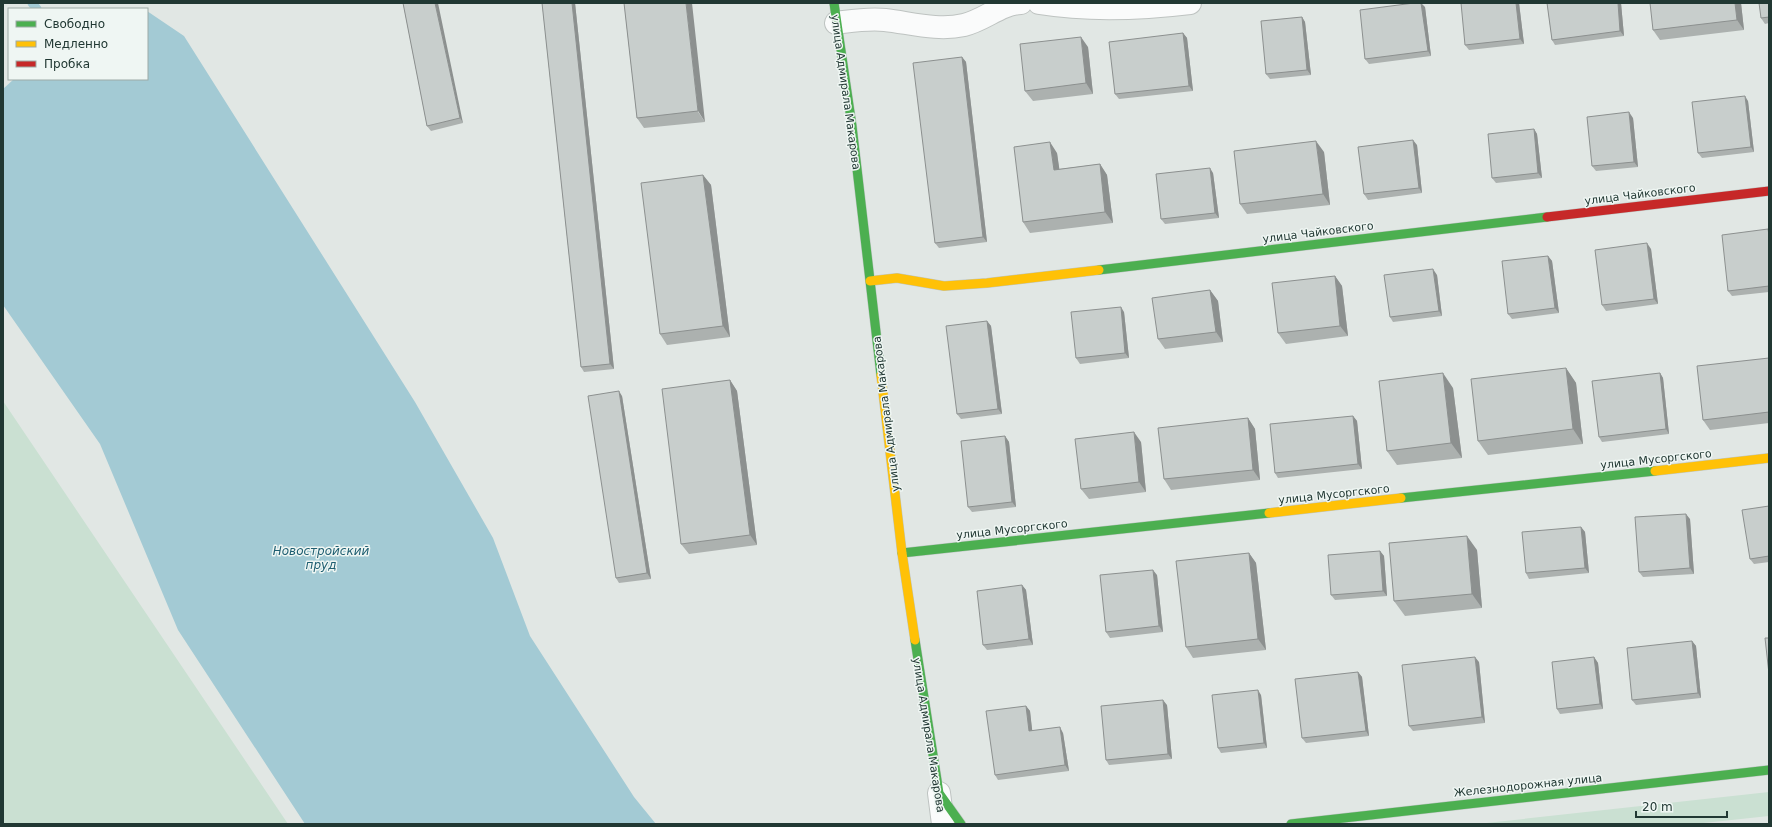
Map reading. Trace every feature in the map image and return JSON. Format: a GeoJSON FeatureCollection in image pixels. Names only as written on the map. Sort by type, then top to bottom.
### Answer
{"type":"FeatureCollection","features":[{"type":"Feature","properties":{"kind":"street"},"geometry":{"type":"LineString","coordinates":[[835,13],[866,19],[932,27],[965,25],[1010,4],[1021,3]]}},
{"type":"Feature","properties":{"kind":"street"},"geometry":{"type":"LineString","coordinates":[[1039,3],[1066,7],[1135,8],[1190,3]]}},
{"type":"Feature","properties":{"kind":"street","name":"улица Адмирала Макарова"},"geometry":{"type":"LineString","coordinates":[[835,13],[852,126],[902,553],[943,824]]}},
{"type":"Feature","properties":{"kind":"street","name":"улица Чайковского"},"geometry":{"type":"LineString","coordinates":[[870,281],[897,278],[944,286],[987,283],[1769,191]]}},
{"type":"Feature","properties":{"kind":"street","name":"улица Мусоргского"},"geometry":{"type":"LineString","coordinates":[[902,553],[1769,458]]}},
{"type":"Feature","properties":{"kind":"street","name":"Железнодорожная улица"},"geometry":{"type":"LineString","coordinates":[[1291,824],[1769,770]]}},
{"type":"Feature","properties":{"kind":"street"},"geometry":{"type":"LineString","coordinates":[[939,793],[961,824]]}},
{"type":"Feature","properties":{"kind":"green space"},"geometry":{"type":"Polygon","coordinates":[[[3,401],[288,824],[3,824],[3,401]]]}},
{"type":"Feature","properties":{"kind":"green space"},"geometry":{"type":"Polygon","coordinates":[[[1769,792],[1769,816],[1694,824],[1477,824],[1769,792]]]}},
{"type":"Feature","properties":{"kind":"water","name":"Новостройский пруд"},"geometry":{"type":"Polygon","coordinates":[[[148,12],[184,36],[415,402],[493,538],[530,636],[634,797],[656,824],[305,824],[178,630],[100,444],[3,305],[3,89],[13,80],[148,80],[148,12]]]}},
{"type":"Feature","properties":{"kind":"building"},"geometry":{"type":"Polygon","coordinates":[[[403,3],[435,3],[460,118],[427,126],[403,3]]]}},
{"type":"Feature","properties":{"kind":"building"},"geometry":{"type":"Polygon","coordinates":[[[542,3],[572,3],[610,364],[581,367],[542,3]]]}},
{"type":"Feature","properties":{"kind":"building"},"geometry":{"type":"Polygon","coordinates":[[[624,3],[686,3],[698,111],[637,118],[624,3]]]}},
{"type":"Feature","properties":{"kind":"building"},"geometry":{"type":"Polygon","coordinates":[[[1421,3],[1428,51],[1365,59],[1360,10],[1421,3]]]}},
{"type":"Feature","properties":{"kind":"building"},"geometry":{"type":"Polygon","coordinates":[[[1461,3],[1516,3],[1520,39],[1465,45],[1461,3]]]}},
{"type":"Feature","properties":{"kind":"building"},"geometry":{"type":"Polygon","coordinates":[[[1547,3],[1618,3],[1620,31],[1552,40],[1547,3]]]}},
{"type":"Feature","properties":{"kind":"building"},"geometry":{"type":"Polygon","coordinates":[[[1650,3],[1735,3],[1737,20],[1653,30],[1650,3]]]}},
{"type":"Feature","properties":{"kind":"building"},"geometry":{"type":"Polygon","coordinates":[[[1759,3],[1769,3],[1769,17],[1761,18],[1759,3]]]}},
{"type":"Feature","properties":{"kind":"building"},"geometry":{"type":"Polygon","coordinates":[[[1302,17],[1307,70],[1266,74],[1261,21],[1302,17]]]}},
{"type":"Feature","properties":{"kind":"building"},"geometry":{"type":"Polygon","coordinates":[[[1183,33],[1189,86],[1115,94],[1109,42],[1183,33]]]}},
{"type":"Feature","properties":{"kind":"building"},"geometry":{"type":"Polygon","coordinates":[[[1081,37],[1086,83],[1025,91],[1020,44],[1081,37]]]}},
{"type":"Feature","properties":{"kind":"building"},"geometry":{"type":"Polygon","coordinates":[[[962,57],[983,237],[935,243],[913,63],[962,57]]]}},
{"type":"Feature","properties":{"kind":"building"},"geometry":{"type":"Polygon","coordinates":[[[1745,96],[1751,147],[1698,153],[1692,102],[1745,96]]]}},
{"type":"Feature","properties":{"kind":"building"},"geometry":{"type":"Polygon","coordinates":[[[1629,112],[1634,162],[1592,166],[1587,117],[1629,112]]]}},
{"type":"Feature","properties":{"kind":"building"},"geometry":{"type":"Polygon","coordinates":[[[1534,129],[1538,173],[1492,178],[1488,134],[1534,129]]]}},
{"type":"Feature","properties":{"kind":"building"},"geometry":{"type":"Polygon","coordinates":[[[1413,140],[1419,188],[1364,194],[1358,147],[1413,140]]]}},
{"type":"Feature","properties":{"kind":"building"},"geometry":{"type":"Polygon","coordinates":[[[1316,141],[1323,194],[1240,204],[1234,151],[1316,141]]]}},
{"type":"Feature","properties":{"kind":"building"},"geometry":{"type":"Polygon","coordinates":[[[1050,142],[1054,170],[1100,164],[1105,212],[1023,222],[1014,147],[1050,142]]]}},
{"type":"Feature","properties":{"kind":"building"},"geometry":{"type":"Polygon","coordinates":[[[1210,168],[1215,213],[1161,219],[1156,174],[1210,168]]]}},
{"type":"Feature","properties":{"kind":"building"},"geometry":{"type":"Polygon","coordinates":[[[703,175],[723,326],[660,334],[641,183],[703,175]]]}},
{"type":"Feature","properties":{"kind":"building"},"geometry":{"type":"Polygon","coordinates":[[[1768,229],[1769,286],[1728,291],[1722,235],[1768,229]]]}},
{"type":"Feature","properties":{"kind":"building"},"geometry":{"type":"Polygon","coordinates":[[[1647,243],[1654,299],[1602,305],[1595,250],[1647,243]]]}},
{"type":"Feature","properties":{"kind":"building"},"geometry":{"type":"Polygon","coordinates":[[[1548,256],[1555,308],[1508,314],[1502,261],[1548,256]]]}},
{"type":"Feature","properties":{"kind":"building"},"geometry":{"type":"Polygon","coordinates":[[[1433,269],[1439,311],[1390,317],[1384,275],[1433,269]]]}},
{"type":"Feature","properties":{"kind":"building"},"geometry":{"type":"Polygon","coordinates":[[[1335,276],[1340,326],[1278,333],[1272,283],[1335,276]]]}},
{"type":"Feature","properties":{"kind":"building"},"geometry":{"type":"Polygon","coordinates":[[[1210,290],[1216,332],[1158,339],[1152,298],[1210,290]]]}},
{"type":"Feature","properties":{"kind":"building"},"geometry":{"type":"Polygon","coordinates":[[[1121,307],[1125,353],[1076,358],[1071,312],[1121,307]]]}},
{"type":"Feature","properties":{"kind":"building"},"geometry":{"type":"Polygon","coordinates":[[[987,321],[998,409],[957,414],[946,326],[987,321]]]}},
{"type":"Feature","properties":{"kind":"building"},"geometry":{"type":"Polygon","coordinates":[[[1769,358],[1769,412],[1703,420],[1697,366],[1769,358]]]}},
{"type":"Feature","properties":{"kind":"building"},"geometry":{"type":"Polygon","coordinates":[[[1566,368],[1573,429],[1478,441],[1471,379],[1566,368]]]}},
{"type":"Feature","properties":{"kind":"building"},"geometry":{"type":"Polygon","coordinates":[[[1443,373],[1451,443],[1387,451],[1379,381],[1443,373]]]}},
{"type":"Feature","properties":{"kind":"building"},"geometry":{"type":"Polygon","coordinates":[[[1660,373],[1666,429],[1599,437],[1592,381],[1660,373]]]}},
{"type":"Feature","properties":{"kind":"building"},"geometry":{"type":"Polygon","coordinates":[[[730,380],[750,535],[681,544],[662,389],[730,380]]]}},
{"type":"Feature","properties":{"kind":"building"},"geometry":{"type":"Polygon","coordinates":[[[619,391],[647,573],[616,578],[588,396],[619,391]]]}},
{"type":"Feature","properties":{"kind":"building"},"geometry":{"type":"Polygon","coordinates":[[[1353,416],[1358,464],[1275,473],[1270,424],[1353,416]]]}},
{"type":"Feature","properties":{"kind":"building"},"geometry":{"type":"Polygon","coordinates":[[[1248,418],[1253,470],[1164,479],[1158,428],[1248,418]]]}},
{"type":"Feature","properties":{"kind":"building"},"geometry":{"type":"Polygon","coordinates":[[[1134,432],[1139,482],[1081,489],[1075,439],[1134,432]]]}},
{"type":"Feature","properties":{"kind":"building"},"geometry":{"type":"Polygon","coordinates":[[[1005,436],[1012,502],[968,507],[961,441],[1005,436]]]}},
{"type":"Feature","properties":{"kind":"building"},"geometry":{"type":"Polygon","coordinates":[[[1769,506],[1769,556],[1750,559],[1742,510],[1769,506]]]}},
{"type":"Feature","properties":{"kind":"building"},"geometry":{"type":"Polygon","coordinates":[[[1686,514],[1690,568],[1639,572],[1635,517],[1686,514]]]}},
{"type":"Feature","properties":{"kind":"building"},"geometry":{"type":"Polygon","coordinates":[[[1581,527],[1585,568],[1526,573],[1522,532],[1581,527]]]}},
{"type":"Feature","properties":{"kind":"building"},"geometry":{"type":"Polygon","coordinates":[[[1467,536],[1472,594],[1394,601],[1389,543],[1467,536]]]}},
{"type":"Feature","properties":{"kind":"building"},"geometry":{"type":"Polygon","coordinates":[[[1380,551],[1383,591],[1331,595],[1328,555],[1380,551]]]}},
{"type":"Feature","properties":{"kind":"building"},"geometry":{"type":"Polygon","coordinates":[[[1249,553],[1258,639],[1186,647],[1176,561],[1249,553]]]}},
{"type":"Feature","properties":{"kind":"building"},"geometry":{"type":"Polygon","coordinates":[[[1153,570],[1159,626],[1106,632],[1100,575],[1153,570]]]}},
{"type":"Feature","properties":{"kind":"building"},"geometry":{"type":"Polygon","coordinates":[[[1022,585],[1029,639],[983,645],[977,591],[1022,585]]]}},
{"type":"Feature","properties":{"kind":"building"},"geometry":{"type":"Polygon","coordinates":[[[1765,638],[1769,638],[1769,674],[1765,638]]]}},
{"type":"Feature","properties":{"kind":"building"},"geometry":{"type":"Polygon","coordinates":[[[1692,641],[1698,693],[1632,700],[1627,648],[1692,641]]]}},
{"type":"Feature","properties":{"kind":"building"},"geometry":{"type":"Polygon","coordinates":[[[1475,657],[1482,717],[1409,726],[1402,665],[1475,657]]]}},
{"type":"Feature","properties":{"kind":"building"},"geometry":{"type":"Polygon","coordinates":[[[1594,657],[1600,704],[1557,709],[1552,662],[1594,657]]]}},
{"type":"Feature","properties":{"kind":"building"},"geometry":{"type":"Polygon","coordinates":[[[1358,672],[1366,731],[1302,738],[1295,679],[1358,672]]]}},
{"type":"Feature","properties":{"kind":"building"},"geometry":{"type":"Polygon","coordinates":[[[1258,690],[1264,743],[1218,748],[1212,695],[1258,690]]]}},
{"type":"Feature","properties":{"kind":"building"},"geometry":{"type":"Polygon","coordinates":[[[1163,700],[1168,754],[1106,760],[1101,706],[1163,700]]]}},
{"type":"Feature","properties":{"kind":"building"},"geometry":{"type":"Polygon","coordinates":[[[1026,706],[1029,731],[1060,727],[1065,765],[995,775],[986,711],[1026,706]]]}},
{"type":"Feature","properties":{"kind":"waterway"},"geometry":{"type":"LineString","coordinates":[[32,3],[36,8]]}},
{"type":"Feature","properties":{"kind":"traffic: fast"},"geometry":{"type":"LineString","coordinates":[[834,3],[852,126],[881,375]]}},
{"type":"Feature","properties":{"kind":"traffic: fast"},"geometry":{"type":"LineString","coordinates":[[1099,270],[1547,217]]}},
{"type":"Feature","properties":{"kind":"traffic: fast"},"geometry":{"type":"LineString","coordinates":[[1401,498],[1655,471]]}},
{"type":"Feature","properties":{"kind":"traffic: fast"},"geometry":{"type":"LineString","coordinates":[[902,553],[1269,513]]}},
{"type":"Feature","properties":{"kind":"traffic: fast"},"geometry":{"type":"LineString","coordinates":[[915,640],[939,793],[961,824]]}},
{"type":"Feature","properties":{"kind":"traffic: fast"},"geometry":{"type":"LineString","coordinates":[[1291,824],[1769,770]]}},
{"type":"Feature","properties":{"kind":"traffic: slow"},"geometry":{"type":"LineString","coordinates":[[870,281],[897,278],[944,286],[987,283],[1099,270]]}},
{"type":"Feature","properties":{"kind":"traffic: slow"},"geometry":{"type":"LineString","coordinates":[[881,375],[902,553],[915,640]]}},
{"type":"Feature","properties":{"kind":"traffic: slow"},"geometry":{"type":"LineString","coordinates":[[1655,471],[1769,458]]}},
{"type":"Feature","properties":{"kind":"traffic: slow"},"geometry":{"type":"LineString","coordinates":[[1269,513],[1401,498]]}},
{"type":"Feature","properties":{"kind":"traffic: jam"},"geometry":{"type":"LineString","coordinates":[[1547,217],[1769,191]]}}]}
